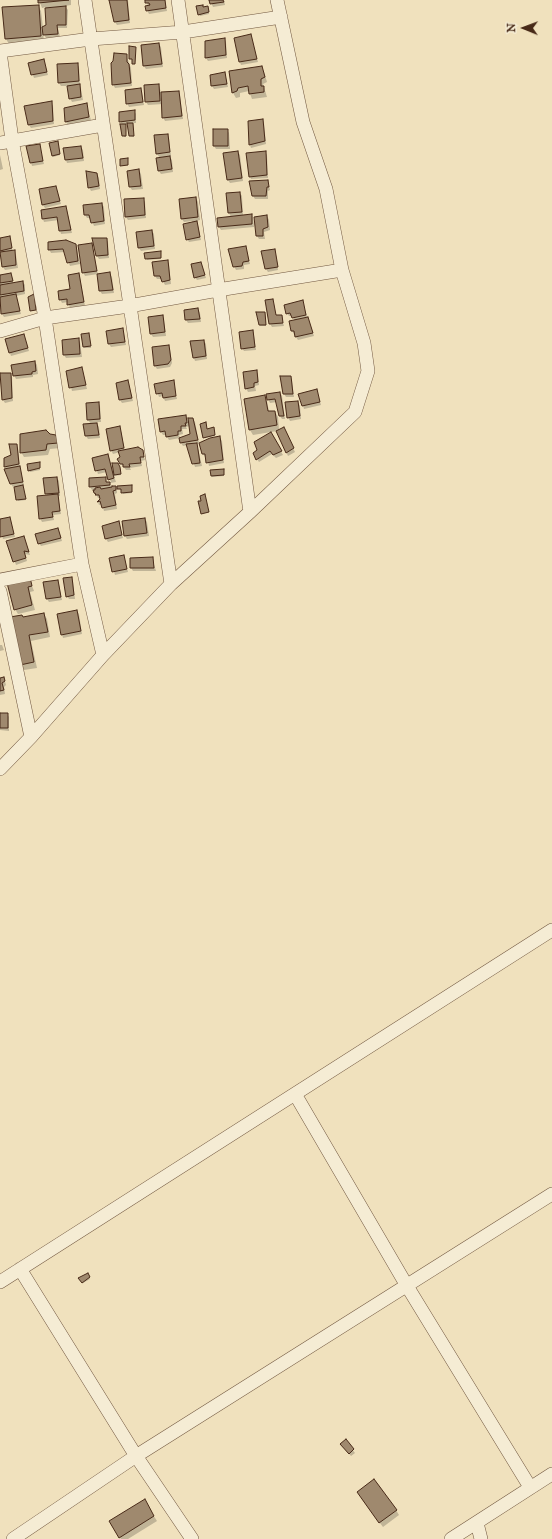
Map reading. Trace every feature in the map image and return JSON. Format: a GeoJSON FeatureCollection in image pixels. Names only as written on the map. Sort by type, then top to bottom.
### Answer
{"type":"FeatureCollection","features":[{"type":"Feature","properties":{"kind":"street"},"geometry":{"type":"LineString","coordinates":[[85,0],[129,306],[172,584]]}},
{"type":"Feature","properties":{"kind":"street"},"geometry":{"type":"LineString","coordinates":[[178,0],[250,512]]}},
{"type":"Feature","properties":{"kind":"street"},"geometry":{"type":"LineString","coordinates":[[0,769],[31,737],[102,655],[172,584],[355,412],[368,371],[364,343],[342,270],[326,189],[303,122],[277,0]]}},
{"type":"Feature","properties":{"kind":"street"},"geometry":{"type":"LineString","coordinates":[[102,655],[82,564],[45,318],[6,141],[0,52],[91,39],[183,32],[281,17]]}},
{"type":"Feature","properties":{"kind":"street"},"geometry":{"type":"LineString","coordinates":[[6,141],[103,124]]}},
{"type":"Feature","properties":{"kind":"street"},"geometry":{"type":"LineString","coordinates":[[0,331],[45,318],[129,306],[342,270]]}},
{"type":"Feature","properties":{"kind":"street"},"geometry":{"type":"LineString","coordinates":[[0,580],[82,564]]}},
{"type":"Feature","properties":{"kind":"street"},"geometry":{"type":"LineString","coordinates":[[0,591],[31,737]]}},
{"type":"Feature","properties":{"kind":"street"},"geometry":{"type":"LineString","coordinates":[[0,1282],[552,930]]}},
{"type":"Feature","properties":{"kind":"street"},"geometry":{"type":"LineString","coordinates":[[295,1094],[407,1286],[530,1487]]}},
{"type":"Feature","properties":{"kind":"street"},"geometry":{"type":"LineString","coordinates":[[13,1539],[136,1456],[552,1194]]}},
{"type":"Feature","properties":{"kind":"street"},"geometry":{"type":"LineString","coordinates":[[20,1269],[136,1456],[192,1539]]}},
{"type":"Feature","properties":{"kind":"street"},"geometry":{"type":"LineString","coordinates":[[451,1539],[552,1474]]}},
{"type":"Feature","properties":{"kind":"street"},"geometry":{"type":"LineString","coordinates":[[477,1523],[481,1539]]}},
{"type":"Feature","properties":{"kind":"building"},"geometry":{"type":"Polygon","coordinates":[[[38,0],[69,0],[38,3],[38,0]]]}},
{"type":"Feature","properties":{"kind":"building"},"geometry":{"type":"Polygon","coordinates":[[[109,0],[127,0],[129,20],[114,22],[109,0]]]}},
{"type":"Feature","properties":{"kind":"building"},"geometry":{"type":"Polygon","coordinates":[[[145,0],[165,0],[166,8],[146,11],[145,6],[150,5],[149,3],[145,3],[145,0]]]}},
{"type":"Feature","properties":{"kind":"building"},"geometry":{"type":"Polygon","coordinates":[[[209,0],[223,0],[224,2],[210,4],[209,0]]]}},
{"type":"Feature","properties":{"kind":"building"},"geometry":{"type":"Polygon","coordinates":[[[39,5],[41,36],[5,39],[2,7],[39,5]]]}},
{"type":"Feature","properties":{"kind":"building"},"geometry":{"type":"Polygon","coordinates":[[[203,5],[203,7],[208,6],[209,12],[198,15],[196,6],[203,5]]]}},
{"type":"Feature","properties":{"kind":"building"},"geometry":{"type":"Polygon","coordinates":[[[66,6],[66,25],[57,25],[58,34],[43,35],[42,27],[46,25],[45,8],[66,6]]]}},
{"type":"Feature","properties":{"kind":"building"},"geometry":{"type":"Polygon","coordinates":[[[251,34],[257,59],[239,62],[234,38],[251,34]]]}},
{"type":"Feature","properties":{"kind":"building"},"geometry":{"type":"Polygon","coordinates":[[[225,38],[226,55],[205,58],[205,41],[225,38]]]}},
{"type":"Feature","properties":{"kind":"building"},"geometry":{"type":"Polygon","coordinates":[[[159,43],[162,64],[143,66],[141,45],[159,43]]]}},
{"type":"Feature","properties":{"kind":"building"},"geometry":{"type":"Polygon","coordinates":[[[129,46],[136,47],[135,64],[132,64],[132,59],[129,59],[129,46]]]}},
{"type":"Feature","properties":{"kind":"building"},"geometry":{"type":"Polygon","coordinates":[[[114,53],[127,54],[131,83],[112,85],[111,63],[113,61],[114,53]]]}},
{"type":"Feature","properties":{"kind":"building"},"geometry":{"type":"Polygon","coordinates":[[[44,59],[47,72],[31,75],[28,63],[44,59]]]}},
{"type":"Feature","properties":{"kind":"building"},"geometry":{"type":"Polygon","coordinates":[[[78,63],[79,81],[58,83],[57,64],[78,63]]]}},
{"type":"Feature","properties":{"kind":"building"},"geometry":{"type":"Polygon","coordinates":[[[262,66],[265,77],[261,79],[261,86],[264,86],[264,92],[249,94],[248,86],[238,88],[237,91],[232,93],[229,71],[262,66]]]}},
{"type":"Feature","properties":{"kind":"building"},"geometry":{"type":"Polygon","coordinates":[[[225,72],[227,84],[211,86],[210,75],[225,72]]]}},
{"type":"Feature","properties":{"kind":"building"},"geometry":{"type":"Polygon","coordinates":[[[80,84],[81,97],[69,99],[67,86],[80,84]]]}},
{"type":"Feature","properties":{"kind":"building"},"geometry":{"type":"Polygon","coordinates":[[[159,84],[160,101],[145,102],[144,85],[159,84]]]}},
{"type":"Feature","properties":{"kind":"building"},"geometry":{"type":"Polygon","coordinates":[[[141,88],[143,102],[126,104],[125,90],[141,88]]]}},
{"type":"Feature","properties":{"kind":"building"},"geometry":{"type":"Polygon","coordinates":[[[179,91],[182,116],[162,118],[161,92],[179,91]]]}},
{"type":"Feature","properties":{"kind":"building"},"geometry":{"type":"Polygon","coordinates":[[[52,101],[53,121],[28,125],[24,106],[52,101]]]}},
{"type":"Feature","properties":{"kind":"building"},"geometry":{"type":"Polygon","coordinates":[[[87,103],[89,117],[65,122],[64,108],[87,103]]]}},
{"type":"Feature","properties":{"kind":"building"},"geometry":{"type":"Polygon","coordinates":[[[135,110],[135,120],[119,122],[119,112],[135,110]]]}},
{"type":"Feature","properties":{"kind":"building"},"geometry":{"type":"Polygon","coordinates":[[[263,119],[265,141],[249,145],[248,121],[263,119]]]}},
{"type":"Feature","properties":{"kind":"building"},"geometry":{"type":"Polygon","coordinates":[[[127,123],[133,123],[134,136],[129,136],[127,123]]]}},
{"type":"Feature","properties":{"kind":"building"},"geometry":{"type":"Polygon","coordinates":[[[120,124],[126,124],[126,136],[122,136],[120,124]]]}},
{"type":"Feature","properties":{"kind":"building"},"geometry":{"type":"Polygon","coordinates":[[[213,129],[228,129],[228,146],[213,146],[213,129]]]}},
{"type":"Feature","properties":{"kind":"building"},"geometry":{"type":"Polygon","coordinates":[[[168,134],[170,152],[156,154],[154,135],[168,134]]]}},
{"type":"Feature","properties":{"kind":"building"},"geometry":{"type":"Polygon","coordinates":[[[58,141],[60,154],[52,156],[49,143],[58,141]]]}},
{"type":"Feature","properties":{"kind":"building"},"geometry":{"type":"Polygon","coordinates":[[[40,144],[43,161],[30,163],[26,146],[40,144]]]}},
{"type":"Feature","properties":{"kind":"building"},"geometry":{"type":"Polygon","coordinates":[[[81,146],[83,158],[65,160],[63,148],[81,146]]]}},
{"type":"Feature","properties":{"kind":"building"},"geometry":{"type":"Polygon","coordinates":[[[238,151],[242,178],[227,180],[223,153],[238,151]]]}},
{"type":"Feature","properties":{"kind":"building"},"geometry":{"type":"Polygon","coordinates":[[[266,151],[267,175],[249,177],[246,153],[266,151]]]}},
{"type":"Feature","properties":{"kind":"building"},"geometry":{"type":"Polygon","coordinates":[[[170,156],[172,169],[158,171],[156,158],[170,156]]]}},
{"type":"Feature","properties":{"kind":"building"},"geometry":{"type":"Polygon","coordinates":[[[128,158],[128,165],[120,166],[120,159],[128,158]]]}},
{"type":"Feature","properties":{"kind":"building"},"geometry":{"type":"Polygon","coordinates":[[[139,169],[141,186],[129,187],[127,171],[139,169]]]}},
{"type":"Feature","properties":{"kind":"building"},"geometry":{"type":"Polygon","coordinates":[[[86,171],[97,173],[99,186],[88,188],[86,171]]]}},
{"type":"Feature","properties":{"kind":"building"},"geometry":{"type":"Polygon","coordinates":[[[268,180],[269,187],[267,187],[266,196],[252,196],[249,181],[268,180]]]}},
{"type":"Feature","properties":{"kind":"building"},"geometry":{"type":"Polygon","coordinates":[[[56,186],[60,201],[42,205],[39,189],[56,186]]]}},
{"type":"Feature","properties":{"kind":"building"},"geometry":{"type":"Polygon","coordinates":[[[240,192],[242,212],[228,213],[226,193],[240,192]]]}},
{"type":"Feature","properties":{"kind":"building"},"geometry":{"type":"Polygon","coordinates":[[[196,197],[198,217],[181,219],[179,199],[196,197]]]}},
{"type":"Feature","properties":{"kind":"building"},"geometry":{"type":"Polygon","coordinates":[[[144,198],[145,215],[125,217],[124,199],[144,198]]]}},
{"type":"Feature","properties":{"kind":"building"},"geometry":{"type":"Polygon","coordinates":[[[102,203],[104,221],[91,223],[89,215],[84,215],[83,205],[102,203]]]}},
{"type":"Feature","properties":{"kind":"building"},"geometry":{"type":"Polygon","coordinates":[[[66,206],[71,230],[59,231],[57,217],[42,219],[41,210],[66,206]]]}},
{"type":"Feature","properties":{"kind":"building"},"geometry":{"type":"Polygon","coordinates":[[[252,214],[252,224],[218,227],[217,218],[252,214]]]}},
{"type":"Feature","properties":{"kind":"building"},"geometry":{"type":"Polygon","coordinates":[[[267,215],[268,227],[263,229],[263,236],[256,236],[254,217],[267,215]]]}},
{"type":"Feature","properties":{"kind":"building"},"geometry":{"type":"Polygon","coordinates":[[[197,221],[200,237],[186,240],[183,224],[197,221]]]}},
{"type":"Feature","properties":{"kind":"building"},"geometry":{"type":"Polygon","coordinates":[[[152,230],[154,246],[138,248],[136,232],[152,230]]]}},
{"type":"Feature","properties":{"kind":"building"},"geometry":{"type":"Polygon","coordinates":[[[10,236],[12,248],[0,251],[0,238],[10,236]]]}},
{"type":"Feature","properties":{"kind":"building"},"geometry":{"type":"Polygon","coordinates":[[[92,238],[107,238],[108,255],[96,256],[92,238]]]}},
{"type":"Feature","properties":{"kind":"building"},"geometry":{"type":"Polygon","coordinates":[[[66,240],[76,244],[78,261],[67,263],[63,249],[48,250],[48,242],[66,240]]]}},
{"type":"Feature","properties":{"kind":"building"},"geometry":{"type":"Polygon","coordinates":[[[92,243],[97,271],[82,273],[78,245],[92,243]]]}},
{"type":"Feature","properties":{"kind":"building"},"geometry":{"type":"Polygon","coordinates":[[[246,246],[249,261],[243,262],[242,266],[233,267],[228,249],[246,246]]]}},
{"type":"Feature","properties":{"kind":"building"},"geometry":{"type":"Polygon","coordinates":[[[275,249],[278,267],[265,269],[261,251],[275,249]]]}},
{"type":"Feature","properties":{"kind":"building"},"geometry":{"type":"Polygon","coordinates":[[[15,250],[16,265],[2,267],[0,252],[15,250]]]}},
{"type":"Feature","properties":{"kind":"building"},"geometry":{"type":"Polygon","coordinates":[[[161,251],[161,258],[145,259],[144,253],[161,251]]]}},
{"type":"Feature","properties":{"kind":"building"},"geometry":{"type":"Polygon","coordinates":[[[168,260],[170,280],[162,282],[160,276],[154,276],[152,262],[168,260]]]}},
{"type":"Feature","properties":{"kind":"building"},"geometry":{"type":"Polygon","coordinates":[[[201,262],[205,275],[194,278],[191,264],[201,262]]]}},
{"type":"Feature","properties":{"kind":"building"},"geometry":{"type":"Polygon","coordinates":[[[110,272],[113,290],[99,291],[97,274],[110,272]]]}},
{"type":"Feature","properties":{"kind":"building"},"geometry":{"type":"Polygon","coordinates":[[[11,273],[13,281],[0,283],[0,275],[11,273]]]}},
{"type":"Feature","properties":{"kind":"building"},"geometry":{"type":"Polygon","coordinates":[[[79,273],[84,302],[67,305],[67,299],[59,300],[58,291],[70,289],[68,275],[79,273]]]}},
{"type":"Feature","properties":{"kind":"building"},"geometry":{"type":"Polygon","coordinates":[[[23,281],[24,291],[0,295],[0,285],[23,281]]]}},
{"type":"Feature","properties":{"kind":"building"},"geometry":{"type":"Polygon","coordinates":[[[16,294],[20,311],[1,314],[0,297],[16,294]]]}},
{"type":"Feature","properties":{"kind":"building"},"geometry":{"type":"Polygon","coordinates":[[[34,294],[36,310],[30,311],[28,297],[34,294]]]}},
{"type":"Feature","properties":{"kind":"building"},"geometry":{"type":"Polygon","coordinates":[[[273,299],[276,315],[282,315],[283,323],[269,324],[265,300],[273,299]]]}},
{"type":"Feature","properties":{"kind":"building"},"geometry":{"type":"Polygon","coordinates":[[[303,300],[306,315],[292,318],[290,313],[286,314],[284,305],[303,300]]]}},
{"type":"Feature","properties":{"kind":"building"},"geometry":{"type":"Polygon","coordinates":[[[198,308],[200,319],[185,320],[184,310],[198,308]]]}},
{"type":"Feature","properties":{"kind":"building"},"geometry":{"type":"Polygon","coordinates":[[[256,312],[265,312],[266,325],[259,325],[256,312]]]}},
{"type":"Feature","properties":{"kind":"building"},"geometry":{"type":"Polygon","coordinates":[[[163,315],[165,332],[150,334],[148,317],[163,315]]]}},
{"type":"Feature","properties":{"kind":"building"},"geometry":{"type":"Polygon","coordinates":[[[308,317],[313,333],[295,337],[294,331],[291,331],[289,321],[308,317]]]}},
{"type":"Feature","properties":{"kind":"building"},"geometry":{"type":"Polygon","coordinates":[[[123,328],[125,342],[108,344],[106,331],[123,328]]]}},
{"type":"Feature","properties":{"kind":"building"},"geometry":{"type":"Polygon","coordinates":[[[253,330],[255,347],[241,349],[239,332],[253,330]]]}},
{"type":"Feature","properties":{"kind":"building"},"geometry":{"type":"Polygon","coordinates":[[[89,333],[91,346],[83,347],[81,334],[89,333]]]}},
{"type":"Feature","properties":{"kind":"building"},"geometry":{"type":"Polygon","coordinates":[[[24,334],[28,348],[9,353],[5,339],[24,334]]]}},
{"type":"Feature","properties":{"kind":"building"},"geometry":{"type":"Polygon","coordinates":[[[79,338],[80,354],[63,355],[62,340],[79,338]]]}},
{"type":"Feature","properties":{"kind":"building"},"geometry":{"type":"Polygon","coordinates":[[[204,340],[206,356],[193,358],[190,341],[204,340]]]}},
{"type":"Feature","properties":{"kind":"building"},"geometry":{"type":"Polygon","coordinates":[[[169,345],[171,360],[168,364],[154,366],[152,347],[169,345]]]}},
{"type":"Feature","properties":{"kind":"building"},"geometry":{"type":"Polygon","coordinates":[[[35,361],[36,371],[32,372],[32,374],[13,376],[11,365],[35,361]]]}},
{"type":"Feature","properties":{"kind":"building"},"geometry":{"type":"Polygon","coordinates":[[[82,367],[86,385],[69,388],[66,371],[82,367]]]}},
{"type":"Feature","properties":{"kind":"building"},"geometry":{"type":"Polygon","coordinates":[[[257,370],[258,382],[254,383],[254,387],[245,389],[243,372],[257,370]]]}},
{"type":"Feature","properties":{"kind":"building"},"geometry":{"type":"Polygon","coordinates":[[[0,373],[11,373],[12,398],[2,400],[0,373]]]}},
{"type":"Feature","properties":{"kind":"building"},"geometry":{"type":"Polygon","coordinates":[[[280,376],[291,376],[293,394],[283,394],[280,376]]]}},
{"type":"Feature","properties":{"kind":"building"},"geometry":{"type":"Polygon","coordinates":[[[128,380],[132,398],[119,400],[116,383],[128,380]]]}},
{"type":"Feature","properties":{"kind":"building"},"geometry":{"type":"Polygon","coordinates":[[[174,380],[176,396],[163,398],[162,393],[156,394],[154,384],[174,380]]]}},
{"type":"Feature","properties":{"kind":"building"},"geometry":{"type":"Polygon","coordinates":[[[317,389],[320,402],[302,406],[298,394],[317,389]]]}},
{"type":"Feature","properties":{"kind":"building"},"geometry":{"type":"Polygon","coordinates":[[[280,392],[284,416],[279,416],[275,399],[267,400],[266,394],[280,392]]]}},
{"type":"Feature","properties":{"kind":"building"},"geometry":{"type":"Polygon","coordinates":[[[265,395],[268,411],[275,411],[277,425],[249,430],[244,399],[265,395]]]}},
{"type":"Feature","properties":{"kind":"building"},"geometry":{"type":"Polygon","coordinates":[[[298,401],[300,416],[287,418],[285,402],[298,401]]]}},
{"type":"Feature","properties":{"kind":"building"},"geometry":{"type":"Polygon","coordinates":[[[99,402],[100,419],[87,420],[86,403],[99,402]]]}},
{"type":"Feature","properties":{"kind":"building"},"geometry":{"type":"Polygon","coordinates":[[[186,415],[186,426],[181,426],[181,431],[178,431],[178,435],[166,437],[165,431],[160,432],[158,419],[186,415]]]}},
{"type":"Feature","properties":{"kind":"building"},"geometry":{"type":"Polygon","coordinates":[[[188,418],[193,418],[198,440],[180,443],[179,438],[190,434],[188,418]]]}},
{"type":"Feature","properties":{"kind":"building"},"geometry":{"type":"Polygon","coordinates":[[[206,422],[207,429],[214,427],[215,435],[203,438],[200,424],[206,422]]]}},
{"type":"Feature","properties":{"kind":"building"},"geometry":{"type":"Polygon","coordinates":[[[97,423],[99,435],[85,436],[83,424],[97,423]]]}},
{"type":"Feature","properties":{"kind":"building"},"geometry":{"type":"Polygon","coordinates":[[[120,426],[124,448],[110,451],[106,429],[120,426]]]}},
{"type":"Feature","properties":{"kind":"building"},"geometry":{"type":"Polygon","coordinates":[[[284,427],[294,448],[286,453],[276,431],[284,427]]]}},
{"type":"Feature","properties":{"kind":"building"},"geometry":{"type":"Polygon","coordinates":[[[46,430],[50,434],[56,435],[58,443],[47,444],[46,450],[20,453],[20,434],[46,430]]]}},
{"type":"Feature","properties":{"kind":"building"},"geometry":{"type":"Polygon","coordinates":[[[271,432],[282,451],[273,455],[270,451],[256,460],[253,453],[257,450],[254,442],[271,432]]]}},
{"type":"Feature","properties":{"kind":"building"},"geometry":{"type":"Polygon","coordinates":[[[220,436],[223,460],[206,463],[205,454],[202,454],[199,443],[210,438],[220,436]]]}},
{"type":"Feature","properties":{"kind":"building"},"geometry":{"type":"Polygon","coordinates":[[[197,443],[200,463],[192,464],[186,444],[197,443]]]}},
{"type":"Feature","properties":{"kind":"building"},"geometry":{"type":"Polygon","coordinates":[[[9,444],[17,444],[19,464],[4,467],[4,458],[11,455],[9,444]]]}},
{"type":"Feature","properties":{"kind":"building"},"geometry":{"type":"Polygon","coordinates":[[[138,447],[143,450],[144,457],[140,457],[141,463],[129,464],[130,467],[123,467],[123,464],[120,464],[117,459],[120,457],[118,451],[138,447]]]}},
{"type":"Feature","properties":{"kind":"building"},"geometry":{"type":"Polygon","coordinates":[[[108,454],[114,478],[108,480],[105,469],[95,471],[92,458],[108,454]]]}},
{"type":"Feature","properties":{"kind":"building"},"geometry":{"type":"Polygon","coordinates":[[[40,462],[40,468],[28,471],[27,464],[40,462]]]}},
{"type":"Feature","properties":{"kind":"building"},"geometry":{"type":"Polygon","coordinates":[[[112,463],[118,463],[121,474],[114,475],[112,463]]]}},
{"type":"Feature","properties":{"kind":"building"},"geometry":{"type":"Polygon","coordinates":[[[20,466],[23,482],[10,484],[4,469],[20,466]]]}},
{"type":"Feature","properties":{"kind":"building"},"geometry":{"type":"Polygon","coordinates":[[[224,469],[224,475],[211,476],[210,470],[224,469]]]}},
{"type":"Feature","properties":{"kind":"building"},"geometry":{"type":"Polygon","coordinates":[[[57,477],[59,493],[45,494],[43,478],[57,477]]]}},
{"type":"Feature","properties":{"kind":"building"},"geometry":{"type":"Polygon","coordinates":[[[106,477],[106,482],[110,482],[110,485],[89,487],[89,478],[106,477]]]}},
{"type":"Feature","properties":{"kind":"building"},"geometry":{"type":"Polygon","coordinates":[[[23,485],[26,499],[16,500],[14,487],[23,485]]]}},
{"type":"Feature","properties":{"kind":"building"},"geometry":{"type":"Polygon","coordinates":[[[132,485],[132,492],[121,493],[121,489],[117,489],[117,486],[132,485]]]}},
{"type":"Feature","properties":{"kind":"building"},"geometry":{"type":"Polygon","coordinates":[[[116,486],[116,490],[113,491],[116,505],[102,508],[100,501],[97,502],[100,499],[99,495],[95,495],[96,494],[93,490],[95,490],[95,488],[100,487],[101,489],[116,486]]]}},
{"type":"Feature","properties":{"kind":"building"},"geometry":{"type":"Polygon","coordinates":[[[58,494],[60,511],[52,512],[53,517],[39,519],[37,496],[58,494]]]}},
{"type":"Feature","properties":{"kind":"building"},"geometry":{"type":"Polygon","coordinates":[[[205,494],[209,512],[201,514],[198,501],[201,501],[200,496],[205,494]]]}},
{"type":"Feature","properties":{"kind":"building"},"geometry":{"type":"Polygon","coordinates":[[[10,517],[14,534],[0,537],[0,519],[10,517]]]}},
{"type":"Feature","properties":{"kind":"building"},"geometry":{"type":"Polygon","coordinates":[[[145,518],[147,533],[124,536],[122,521],[145,518]]]}},
{"type":"Feature","properties":{"kind":"building"},"geometry":{"type":"Polygon","coordinates":[[[119,521],[122,535],[105,539],[102,526],[119,521]]]}},
{"type":"Feature","properties":{"kind":"building"},"geometry":{"type":"Polygon","coordinates":[[[58,528],[61,538],[38,544],[35,534],[58,528]]]}},
{"type":"Feature","properties":{"kind":"building"},"geometry":{"type":"Polygon","coordinates":[[[24,536],[29,552],[24,551],[26,558],[13,562],[6,541],[24,536]]]}},
{"type":"Feature","properties":{"kind":"building"},"geometry":{"type":"Polygon","coordinates":[[[124,555],[127,569],[112,572],[109,558],[124,555]]]}},
{"type":"Feature","properties":{"kind":"building"},"geometry":{"type":"Polygon","coordinates":[[[153,557],[154,568],[130,568],[130,558],[153,557]]]}},
{"type":"Feature","properties":{"kind":"building"},"geometry":{"type":"Polygon","coordinates":[[[30,577],[32,586],[28,587],[32,605],[14,610],[7,583],[30,577]]]}},
{"type":"Feature","properties":{"kind":"building"},"geometry":{"type":"Polygon","coordinates":[[[72,577],[74,595],[66,597],[63,578],[72,577]]]}},
{"type":"Feature","properties":{"kind":"building"},"geometry":{"type":"Polygon","coordinates":[[[58,580],[61,597],[46,599],[43,582],[58,580]]]}},
{"type":"Feature","properties":{"kind":"building"},"geometry":{"type":"Polygon","coordinates":[[[77,610],[81,631],[61,635],[57,614],[77,610]]]}},
{"type":"Feature","properties":{"kind":"building"},"geometry":{"type":"Polygon","coordinates":[[[44,613],[48,632],[29,635],[34,662],[20,665],[10,617],[22,615],[23,617],[44,613]]]}},
{"type":"Feature","properties":{"kind":"building"},"geometry":{"type":"Polygon","coordinates":[[[4,677],[5,681],[2,683],[4,690],[0,691],[0,678],[4,677]]]}},
{"type":"Feature","properties":{"kind":"building"},"geometry":{"type":"Polygon","coordinates":[[[0,713],[8,713],[8,728],[0,728],[0,713]]]}},
{"type":"Feature","properties":{"kind":"building"},"geometry":{"type":"Polygon","coordinates":[[[88,1273],[90,1277],[82,1283],[78,1278],[88,1273]]]}},
{"type":"Feature","properties":{"kind":"building"},"geometry":{"type":"Polygon","coordinates":[[[346,1439],[354,1449],[349,1454],[340,1444],[346,1439]]]}},
{"type":"Feature","properties":{"kind":"building"},"geometry":{"type":"Polygon","coordinates":[[[374,1479],[397,1510],[379,1523],[357,1492],[374,1479]]]}},
{"type":"Feature","properties":{"kind":"building"},"geometry":{"type":"Polygon","coordinates":[[[145,1499],[154,1516],[119,1538],[109,1521],[145,1499]]]}}]}
